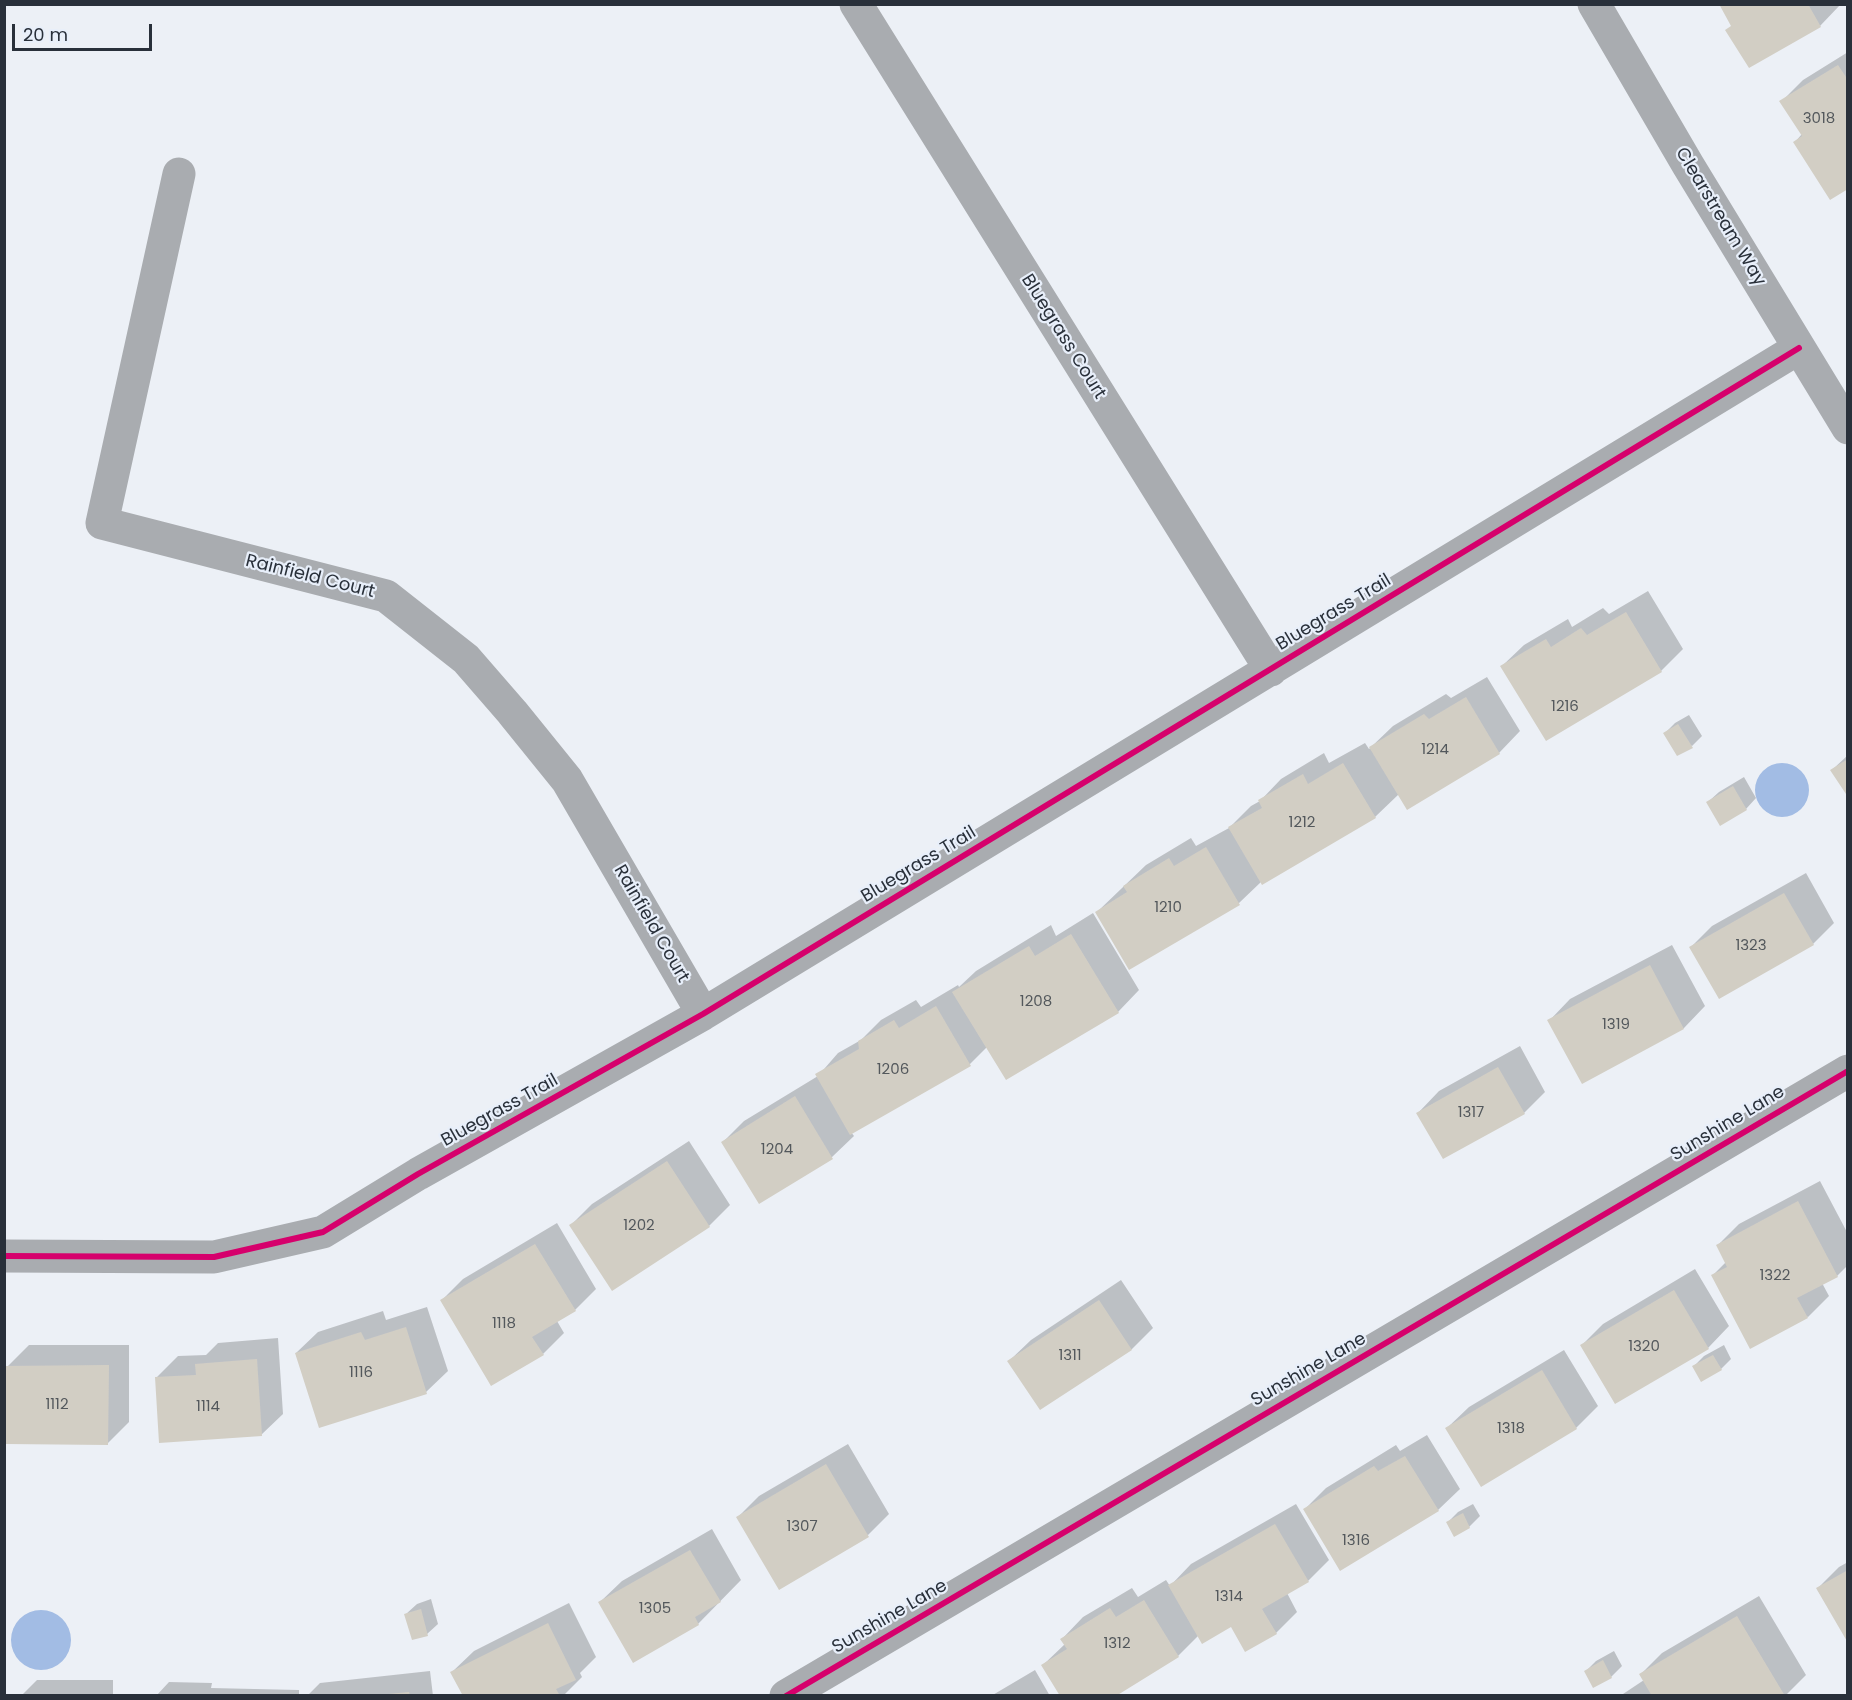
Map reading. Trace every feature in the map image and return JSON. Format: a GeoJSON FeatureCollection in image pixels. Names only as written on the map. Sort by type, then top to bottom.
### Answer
{"type":"FeatureCollection","features":[{"type":"Feature","properties":{"kind":"street","name":"Bluegrass Court"},"geometry":{"type":"LineString","coordinates":[[856,4],[1271,670]]}},
{"type":"Feature","properties":{"kind":"street","name":"Clearstream Way"},"geometry":{"type":"LineString","coordinates":[[1594,4],[1688,165],[1848,428]]}},
{"type":"Feature","properties":{"kind":"street","name":"Rainfield Court"},"geometry":{"type":"LineString","coordinates":[[178,174],[102,523],[386,596],[466,659],[567,780],[703,1014]]}},
{"type":"Feature","properties":{"kind":"street","name":"Bluegrass Trail"},"geometry":{"type":"LineString","coordinates":[[4,1256],[214,1257],[323,1232],[418,1174],[703,1014],[1799,348]]}},
{"type":"Feature","properties":{"kind":"street","name":"Sunshine Lane"},"geometry":{"type":"LineString","coordinates":[[786,1695],[1848,1071]]}},
{"type":"Feature","properties":{"kind":"water"},"geometry":{"type":"Polygon","coordinates":[[[1782,763],[1792,765],[1801,771],[1807,780],[1809,790],[1807,800],[1801,809],[1792,815],[1782,817],[1772,815],[1763,809],[1757,800],[1755,790],[1757,780],[1763,771],[1772,765],[1782,763]]]}},
{"type":"Feature","properties":{"kind":"water"},"geometry":{"type":"Polygon","coordinates":[[[35,1610],[47,1610],[58,1615],[66,1623],[71,1640],[69,1652],[58,1665],[47,1670],[35,1670],[24,1665],[16,1657],[11,1646],[11,1634],[16,1623],[24,1615],[35,1610]]]}},
{"type":"Feature","properties":{"kind":"building"},"geometry":{"type":"Polygon","coordinates":[[[1719,4],[1808,4],[1821,27],[1749,68],[1725,30],[1731,26],[1719,4]]]}},
{"type":"Feature","properties":{"kind":"building"},"geometry":{"type":"Polygon","coordinates":[[[1838,65],[1848,80],[1848,189],[1830,200],[1793,142],[1802,136],[1779,101],[1838,65]]]}},
{"type":"Feature","properties":{"kind":"building"},"geometry":{"type":"Polygon","coordinates":[[[1626,612],[1662,672],[1546,741],[1500,666],[1546,639],[1551,647],[1581,628],[1587,635],[1626,612]]]}},
{"type":"Feature","properties":{"kind":"building"},"geometry":{"type":"Polygon","coordinates":[[[1466,697],[1500,754],[1407,810],[1369,747],[1424,714],[1429,719],[1466,697]]]}},
{"type":"Feature","properties":{"kind":"building"},"geometry":{"type":"Polygon","coordinates":[[[1678,724],[1693,748],[1677,756],[1663,733],[1678,724]]]}},
{"type":"Feature","properties":{"kind":"building"},"geometry":{"type":"Polygon","coordinates":[[[1848,759],[1848,797],[1830,770],[1848,759]]]}},
{"type":"Feature","properties":{"kind":"building"},"geometry":{"type":"Polygon","coordinates":[[[1343,763],[1376,818],[1262,885],[1228,827],[1262,808],[1258,800],[1303,774],[1308,784],[1343,763]]]}},
{"type":"Feature","properties":{"kind":"building"},"geometry":{"type":"Polygon","coordinates":[[[1733,786],[1747,810],[1720,826],[1706,802],[1733,786]]]}},
{"type":"Feature","properties":{"kind":"building"},"geometry":{"type":"Polygon","coordinates":[[[1206,847],[1240,905],[1129,970],[1095,912],[1127,892],[1123,886],[1169,858],[1174,866],[1206,847]]]}},
{"type":"Feature","properties":{"kind":"building"},"geometry":{"type":"Polygon","coordinates":[[[1784,893],[1814,945],[1719,999],[1689,947],[1784,893]]]}},
{"type":"Feature","properties":{"kind":"building"},"geometry":{"type":"Polygon","coordinates":[[[1071,934],[1119,1013],[1006,1080],[952,992],[1029,946],[1035,956],[1071,934]]]}},
{"type":"Feature","properties":{"kind":"building"},"geometry":{"type":"Polygon","coordinates":[[[1650,965],[1684,1029],[1582,1084],[1547,1020],[1650,965]]]}},
{"type":"Feature","properties":{"kind":"building"},"geometry":{"type":"Polygon","coordinates":[[[936,1006],[971,1066],[850,1135],[815,1074],[859,1049],[858,1041],[894,1020],[899,1028],[936,1006]]]}},
{"type":"Feature","properties":{"kind":"building"},"geometry":{"type":"Polygon","coordinates":[[[1498,1067],[1525,1114],[1443,1159],[1416,1113],[1498,1067]]]}},
{"type":"Feature","properties":{"kind":"building"},"geometry":{"type":"Polygon","coordinates":[[[795,1096],[833,1159],[759,1204],[721,1142],[795,1096]]]}},
{"type":"Feature","properties":{"kind":"building"},"geometry":{"type":"Polygon","coordinates":[[[667,1161],[710,1227],[612,1291],[569,1225],[667,1161]]]}},
{"type":"Feature","properties":{"kind":"building"},"geometry":{"type":"Polygon","coordinates":[[[1798,1201],[1838,1277],[1797,1298],[1808,1318],[1750,1349],[1711,1275],[1727,1267],[1716,1245],[1798,1201]]]}},
{"type":"Feature","properties":{"kind":"building"},"geometry":{"type":"Polygon","coordinates":[[[535,1244],[576,1311],[532,1337],[544,1355],[491,1386],[440,1300],[535,1244]]]}},
{"type":"Feature","properties":{"kind":"building"},"geometry":{"type":"Polygon","coordinates":[[[1674,1290],[1709,1349],[1615,1404],[1580,1345],[1674,1290]]]}},
{"type":"Feature","properties":{"kind":"building"},"geometry":{"type":"Polygon","coordinates":[[[1099,1300],[1132,1350],[1040,1410],[1007,1361],[1099,1300]]]}},
{"type":"Feature","properties":{"kind":"building"},"geometry":{"type":"Polygon","coordinates":[[[406,1327],[427,1394],[319,1428],[295,1353],[361,1332],[365,1340],[406,1327]]]}},
{"type":"Feature","properties":{"kind":"building"},"geometry":{"type":"Polygon","coordinates":[[[1713,1355],[1722,1370],[1701,1382],[1692,1366],[1713,1355]]]}},
{"type":"Feature","properties":{"kind":"building"},"geometry":{"type":"Polygon","coordinates":[[[257,1359],[262,1436],[159,1443],[155,1377],[196,1375],[195,1364],[257,1359]]]}},
{"type":"Feature","properties":{"kind":"building"},"geometry":{"type":"Polygon","coordinates":[[[109,1365],[108,1445],[6,1444],[6,1366],[109,1365]]]}},
{"type":"Feature","properties":{"kind":"building"},"geometry":{"type":"Polygon","coordinates":[[[1542,1370],[1577,1429],[1481,1487],[1445,1428],[1542,1370]]]}},
{"type":"Feature","properties":{"kind":"building"},"geometry":{"type":"Polygon","coordinates":[[[1405,1456],[1439,1511],[1340,1571],[1303,1509],[1374,1466],[1378,1471],[1405,1456]]]}},
{"type":"Feature","properties":{"kind":"building"},"geometry":{"type":"Polygon","coordinates":[[[826,1464],[869,1537],[779,1590],[736,1517],[826,1464]]]}},
{"type":"Feature","properties":{"kind":"building"},"geometry":{"type":"Polygon","coordinates":[[[1463,1513],[1470,1528],[1454,1537],[1446,1522],[1463,1513]]]}},
{"type":"Feature","properties":{"kind":"building"},"geometry":{"type":"Polygon","coordinates":[[[1275,1524],[1309,1582],[1262,1609],[1277,1634],[1245,1652],[1231,1627],[1202,1644],[1168,1585],[1275,1524]]]}},
{"type":"Feature","properties":{"kind":"building"},"geometry":{"type":"Polygon","coordinates":[[[690,1550],[721,1602],[695,1617],[699,1625],[633,1663],[598,1602],[690,1550]]]}},
{"type":"Feature","properties":{"kind":"building"},"geometry":{"type":"Polygon","coordinates":[[[1848,1570],[1848,1643],[1816,1588],[1848,1570]]]}},
{"type":"Feature","properties":{"kind":"building"},"geometry":{"type":"Polygon","coordinates":[[[1144,1600],[1179,1657],[1116,1696],[1060,1696],[1041,1665],[1067,1649],[1060,1639],[1110,1608],[1116,1617],[1144,1600]]]}},
{"type":"Feature","properties":{"kind":"building"},"geometry":{"type":"Polygon","coordinates":[[[421,1609],[428,1636],[412,1640],[404,1614],[421,1609]]]}},
{"type":"Feature","properties":{"kind":"building"},"geometry":{"type":"Polygon","coordinates":[[[1737,1616],[1785,1696],[1652,1696],[1639,1674],[1737,1616]]]}},
{"type":"Feature","properties":{"kind":"building"},"geometry":{"type":"Polygon","coordinates":[[[548,1623],[576,1680],[556,1689],[560,1696],[463,1696],[450,1672],[548,1623]]]}},
{"type":"Feature","properties":{"kind":"building"},"geometry":{"type":"Polygon","coordinates":[[[1603,1660],[1612,1678],[1593,1688],[1584,1671],[1603,1660]]]}},
{"type":"Feature","properties":{"kind":"building"},"geometry":{"type":"Polygon","coordinates":[[[409,1692],[410,1696],[390,1696],[389,1694],[409,1692]]]}},
{"type":"Feature","properties":{"kind":"cycle path"},"geometry":{"type":"LineString","coordinates":[[4,1256],[214,1257],[323,1232],[418,1174],[703,1014],[1799,348]]}},
{"type":"Feature","properties":{"kind":"cycle path"},"geometry":{"type":"LineString","coordinates":[[786,1696],[1848,1071]]}}]}
